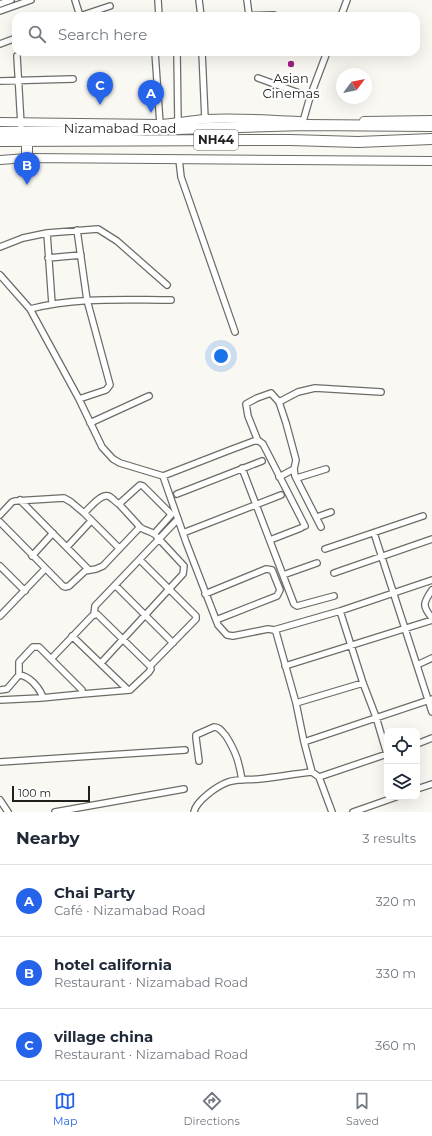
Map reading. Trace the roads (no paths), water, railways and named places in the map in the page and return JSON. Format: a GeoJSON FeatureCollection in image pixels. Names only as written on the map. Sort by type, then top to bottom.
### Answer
{"type":"FeatureCollection","features":[{"type":"Feature","properties":{"kind":"highway","name":"Nizamabad Road"},"geometry":{"type":"LineString","coordinates":[[0,132],[21,127],[114,131],[303,123],[432,126]]}},
{"type":"Feature","properties":{"kind":"highway","name":"Nizamabad Road"},"geometry":{"type":"LineString","coordinates":[[0,141],[290,140],[358,142],[432,139]]}},
{"type":"Feature","properties":{"kind":"highway"},"geometry":{"type":"LineString","coordinates":[[27,141],[27,158]]}},
{"type":"Feature","properties":{"kind":"main road","name":"Nizamabad Road"},"geometry":{"type":"LineString","coordinates":[[0,122],[21,127],[160,124],[205,119],[239,118],[303,123],[432,120]]}},
{"type":"Feature","properties":{"kind":"main road"},"geometry":{"type":"LineString","coordinates":[[0,160],[27,158],[432,161]]}},
{"type":"Feature","properties":{"kind":"street"},"geometry":{"type":"LineString","coordinates":[[0,4],[11,0]]}},
{"type":"Feature","properties":{"kind":"street"},"geometry":{"type":"LineString","coordinates":[[0,11],[24,1],[31,0]]}},
{"type":"Feature","properties":{"kind":"street"},"geometry":{"type":"LineString","coordinates":[[75,0],[79,12]]}},
{"type":"Feature","properties":{"kind":"street"},"geometry":{"type":"LineString","coordinates":[[158,0],[159,12]]}},
{"type":"Feature","properties":{"kind":"street"},"geometry":{"type":"LineString","coordinates":[[200,0],[201,12]]}},
{"type":"Feature","properties":{"kind":"street"},"geometry":{"type":"LineString","coordinates":[[247,0],[249,12]]}},
{"type":"Feature","properties":{"kind":"street"},"geometry":{"type":"LineString","coordinates":[[342,12],[347,0]]}},
{"type":"Feature","properties":{"kind":"street"},"geometry":{"type":"LineString","coordinates":[[92,12],[110,6]]}},
{"type":"Feature","properties":{"kind":"street"},"geometry":{"type":"LineString","coordinates":[[0,44],[12,40]]}},
{"type":"Feature","properties":{"kind":"street"},"geometry":{"type":"LineString","coordinates":[[17,56],[21,127]]}},
{"type":"Feature","properties":{"kind":"street"},"geometry":{"type":"LineString","coordinates":[[154,56],[160,124]]}},
{"type":"Feature","properties":{"kind":"street"},"geometry":{"type":"LineString","coordinates":[[176,56],[178,123]]}},
{"type":"Feature","properties":{"kind":"street"},"geometry":{"type":"LineString","coordinates":[[202,56],[205,119]]}},
{"type":"Feature","properties":{"kind":"street"},"geometry":{"type":"LineString","coordinates":[[303,123],[310,97],[325,56]]}},
{"type":"Feature","properties":{"kind":"street"},"geometry":{"type":"LineString","coordinates":[[258,78],[310,97]]}},
{"type":"Feature","properties":{"kind":"street"},"geometry":{"type":"LineString","coordinates":[[0,81],[73,79]]}},
{"type":"Feature","properties":{"kind":"street"},"geometry":{"type":"LineString","coordinates":[[179,159],[181,177],[235,332]]}},
{"type":"Feature","properties":{"kind":"street"},"geometry":{"type":"LineString","coordinates":[[0,247],[23,238],[47,233],[98,229],[116,241],[167,284]]}},
{"type":"Feature","properties":{"kind":"street"},"geometry":{"type":"LineString","coordinates":[[77,230],[87,300],[110,385],[106,390],[79,399]]}},
{"type":"Feature","properties":{"kind":"street"},"geometry":{"type":"LineString","coordinates":[[47,233],[52,304]]}},
{"type":"Feature","properties":{"kind":"street"},"geometry":{"type":"LineString","coordinates":[[48,258],[81,255]]}},
{"type":"Feature","properties":{"kind":"street"},"geometry":{"type":"LineString","coordinates":[[0,275],[30,310],[79,399],[102,447],[113,459],[120,463],[163,476],[230,450],[258,441]]}},
{"type":"Feature","properties":{"kind":"street"},"geometry":{"type":"LineString","coordinates":[[30,310],[52,304],[87,300],[171,300]]}},
{"type":"Feature","properties":{"kind":"street"},"geometry":{"type":"LineString","coordinates":[[279,402],[308,388],[381,392]]}},
{"type":"Feature","properties":{"kind":"street"},"geometry":{"type":"LineString","coordinates":[[270,540],[303,527],[263,444],[258,441],[248,416],[246,404],[249,401],[268,393],[271,393],[279,402],[296,460],[294,469],[297,478],[321,527]]}},
{"type":"Feature","properties":{"kind":"street"},"geometry":{"type":"LineString","coordinates":[[90,423],[149,396]]}},
{"type":"Feature","properties":{"kind":"street"},"geometry":{"type":"LineString","coordinates":[[177,494],[262,461]]}},
{"type":"Feature","properties":{"kind":"street"},"geometry":{"type":"LineString","coordinates":[[242,468],[295,606],[334,596]]}},
{"type":"Feature","properties":{"kind":"street"},"geometry":{"type":"LineString","coordinates":[[279,476],[294,469]]}},
{"type":"Feature","properties":{"kind":"street"},"geometry":{"type":"LineString","coordinates":[[297,478],[326,469]]}},
{"type":"Feature","properties":{"kind":"street"},"geometry":{"type":"LineString","coordinates":[[163,476],[178,519],[184,543],[218,625],[227,635],[233,636],[268,629],[274,630],[340,611],[432,580]]}},
{"type":"Feature","properties":{"kind":"street"},"geometry":{"type":"LineString","coordinates":[[118,504],[137,487],[140,485],[143,486],[171,515],[154,534]]}},
{"type":"Feature","properties":{"kind":"street"},"geometry":{"type":"LineString","coordinates":[[182,532],[281,495]]}},
{"type":"Feature","properties":{"kind":"street"},"geometry":{"type":"LineString","coordinates":[[84,514],[102,497],[111,497],[142,529],[149,530],[154,534],[184,566],[185,569],[183,574],[100,663]]}},
{"type":"Feature","properties":{"kind":"street"},"geometry":{"type":"LineString","coordinates":[[0,515],[12,502],[20,500],[64,498],[71,502],[119,548]]}},
{"type":"Feature","properties":{"kind":"street"},"geometry":{"type":"LineString","coordinates":[[20,500],[89,570]]}},
{"type":"Feature","properties":{"kind":"street"},"geometry":{"type":"LineString","coordinates":[[317,517],[331,512]]}},
{"type":"Feature","properties":{"kind":"street"},"geometry":{"type":"LineString","coordinates":[[325,549],[423,516]]}},
{"type":"Feature","properties":{"kind":"street"},"geometry":{"type":"LineString","coordinates":[[51,659],[94,614],[95,606],[178,519]]}},
{"type":"Feature","properties":{"kind":"street"},"geometry":{"type":"LineString","coordinates":[[67,547],[91,521]]}},
{"type":"Feature","properties":{"kind":"street"},"geometry":{"type":"LineString","coordinates":[[0,522],[45,569],[66,587],[69,586],[85,570],[96,569],[103,566],[140,527]]}},
{"type":"Feature","properties":{"kind":"street"},"geometry":{"type":"LineString","coordinates":[[32,556],[53,533]]}},
{"type":"Feature","properties":{"kind":"street"},"geometry":{"type":"LineString","coordinates":[[374,533],[404,629],[430,699],[432,712]]}},
{"type":"Feature","properties":{"kind":"street"},"geometry":{"type":"LineString","coordinates":[[334,573],[432,539]]}},
{"type":"Feature","properties":{"kind":"street"},"geometry":{"type":"LineString","coordinates":[[0,700],[128,690],[133,688],[149,672],[151,669],[150,666],[196,619],[196,616],[140,560]]}},
{"type":"Feature","properties":{"kind":"street"},"geometry":{"type":"LineString","coordinates":[[283,575],[317,563]]}},
{"type":"Feature","properties":{"kind":"street"},"geometry":{"type":"LineString","coordinates":[[0,566],[24,591]]}},
{"type":"Feature","properties":{"kind":"street"},"geometry":{"type":"LineString","coordinates":[[1,613],[45,569]]}},
{"type":"Feature","properties":{"kind":"street"},"geometry":{"type":"LineString","coordinates":[[205,594],[266,569],[272,570],[280,590],[278,596],[216,620]]}},
{"type":"Feature","properties":{"kind":"street"},"geometry":{"type":"LineString","coordinates":[[115,585],[146,614],[173,643]]}},
{"type":"Feature","properties":{"kind":"street"},"geometry":{"type":"LineString","coordinates":[[285,666],[432,619],[426,611],[424,604],[432,590]]}},
{"type":"Feature","properties":{"kind":"street"},"geometry":{"type":"LineString","coordinates":[[340,611],[384,744]]}},
{"type":"Feature","properties":{"kind":"street"},"geometry":{"type":"LineString","coordinates":[[94,614],[97,614],[150,666]]}},
{"type":"Feature","properties":{"kind":"street"},"geometry":{"type":"LineString","coordinates":[[274,630],[276,632],[296,704],[312,772],[319,778],[332,812]]}},
{"type":"Feature","properties":{"kind":"street"},"geometry":{"type":"LineString","coordinates":[[72,636],[128,690]]}},
{"type":"Feature","properties":{"kind":"street"},"geometry":{"type":"LineString","coordinates":[[0,690],[7,689],[19,675],[19,662],[33,647],[39,647],[82,688],[82,694]]}},
{"type":"Feature","properties":{"kind":"street"},"geometry":{"type":"LineString","coordinates":[[417,665],[432,658]]}},
{"type":"Feature","properties":{"kind":"street"},"geometry":{"type":"LineString","coordinates":[[19,675],[30,680],[42,693],[41,698]]}},
{"type":"Feature","properties":{"kind":"street"},"geometry":{"type":"LineString","coordinates":[[296,704],[363,683]]}},
{"type":"Feature","properties":{"kind":"street"},"geometry":{"type":"LineString","coordinates":[[304,742],[430,699]]}},
{"type":"Feature","properties":{"kind":"street"},"geometry":{"type":"LineString","coordinates":[[199,760],[196,736],[217,727],[222,731],[235,751],[242,780]]}},
{"type":"Feature","properties":{"kind":"street"},"geometry":{"type":"LineString","coordinates":[[420,743],[432,738]]}},
{"type":"Feature","properties":{"kind":"street"},"geometry":{"type":"LineString","coordinates":[[0,762],[185,750]]}},
{"type":"Feature","properties":{"kind":"street"},"geometry":{"type":"LineString","coordinates":[[319,778],[384,755]]}},
{"type":"Feature","properties":{"kind":"street"},"geometry":{"type":"LineString","coordinates":[[194,812],[198,802],[217,787],[229,781],[312,772]]}},
{"type":"Feature","properties":{"kind":"street"},"geometry":{"type":"LineString","coordinates":[[420,788],[432,784]]}},
{"type":"Feature","properties":{"kind":"street"},"geometry":{"type":"LineString","coordinates":[[55,812],[184,789]]}},
{"type":"Feature","properties":{"kind":"street"},"geometry":{"type":"LineString","coordinates":[[0,800],[8,812]]}},
{"type":"Feature","properties":{"kind":"street"},"geometry":{"type":"LineString","coordinates":[[353,812],[387,800]]}},
{"type":"Feature","properties":{"kind":"place","name":"Asian Cinemas"},"geometry":{"type":"Point","coordinates":[291,64]}},
{"type":"Feature","properties":{"kind":"place","name":"village china"},"geometry":{"type":"Point","coordinates":[100,105]}},
{"type":"Feature","properties":{"kind":"place","name":"Chai Party"},"geometry":{"type":"Point","coordinates":[151,113]}},
{"type":"Feature","properties":{"kind":"place","name":"hotel california"},"geometry":{"type":"Point","coordinates":[27,185]}}]}
